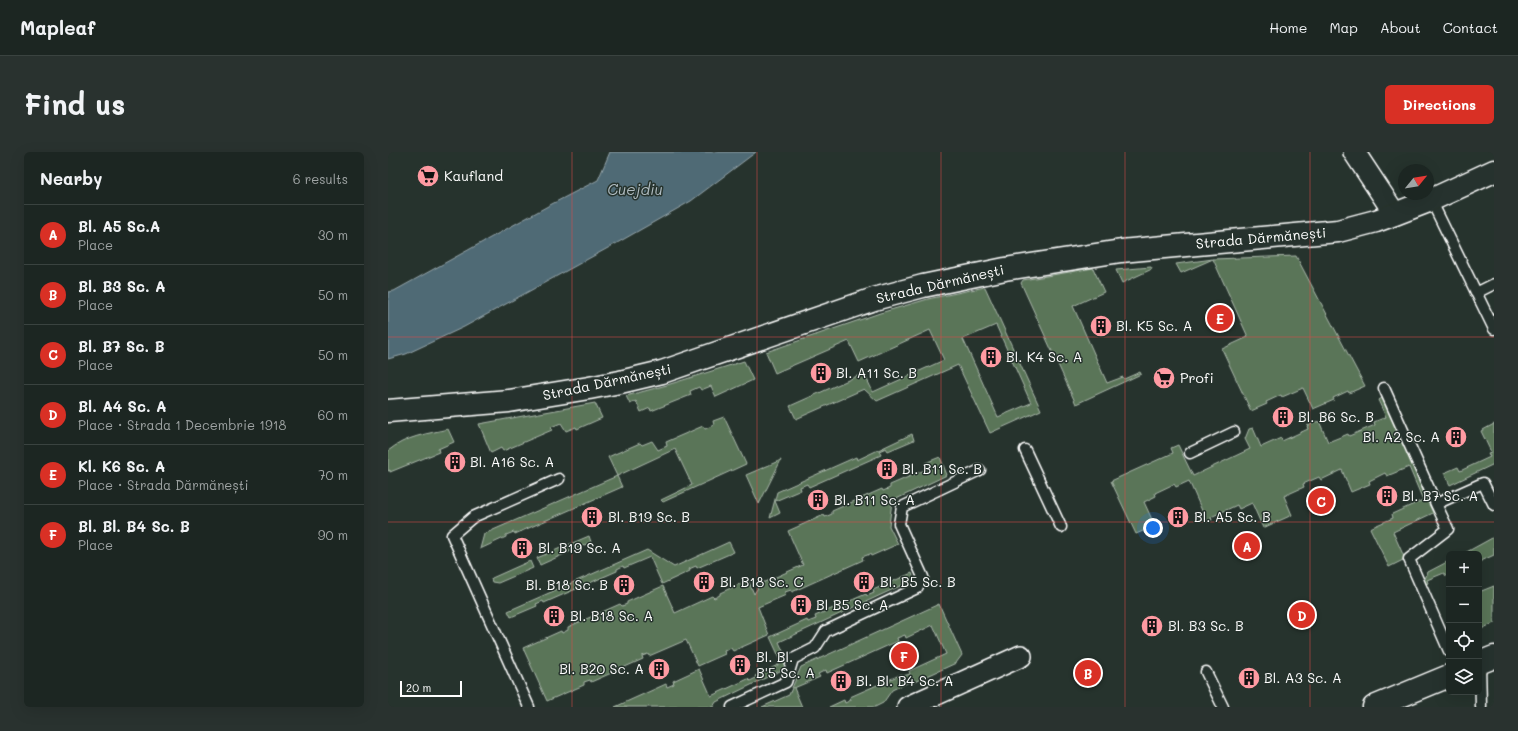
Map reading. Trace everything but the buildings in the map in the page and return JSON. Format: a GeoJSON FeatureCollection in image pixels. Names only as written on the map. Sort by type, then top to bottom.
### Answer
{"type":"FeatureCollection","features":[{"type":"Feature","properties":{"kind":"street"},"geometry":{"type":"LineString","coordinates":[[1354,152],[1395,214]]}},
{"type":"Feature","properties":{"kind":"street","name":"Strada Dărmănești"},"geometry":{"type":"LineString","coordinates":[[1434,199],[1494,171]]}},
{"type":"Feature","properties":{"kind":"street","name":"Strada Dărmănești"},"geometry":{"type":"LineString","coordinates":[[388,412],[509,401],[589,388],[662,372],[874,299],[923,286],[979,274],[1121,250],[1338,231],[1376,221],[1431,200]]}},
{"type":"Feature","properties":{"kind":"street"},"geometry":{"type":"LineString","coordinates":[[908,707],[1021,656]]}},
{"type":"Feature","properties":{"kind":"street"},"geometry":{"type":"LineString","coordinates":[[1374,707],[1446,677]]}},
{"type":"Feature","properties":{"kind":"lane"},"geometry":{"type":"LineString","coordinates":[[1431,200],[1494,329]]}},
{"type":"Feature","properties":{"kind":"lane"},"geometry":{"type":"LineString","coordinates":[[1476,292],[1494,284]]}},
{"type":"Feature","properties":{"kind":"lane"},"geometry":{"type":"LineString","coordinates":[[1384,388],[1448,529],[1409,559],[1446,644]]}},
{"type":"Feature","properties":{"kind":"lane"},"geometry":{"type":"LineString","coordinates":[[1190,453],[1234,432]]}},
{"type":"Feature","properties":{"kind":"lane"},"geometry":{"type":"LineString","coordinates":[[1024,450],[1061,527]]}},
{"type":"Feature","properties":{"kind":"lane"},"geometry":{"type":"LineString","coordinates":[[732,707],[786,682],[793,659],[816,648],[826,630],[917,588],[923,577],[899,524],[902,507],[980,470]]}},
{"type":"Feature","properties":{"kind":"lane"},"geometry":{"type":"LineString","coordinates":[[529,707],[452,535],[473,517],[559,479]]}},
{"type":"Feature","properties":{"kind":"lane"},"geometry":{"type":"LineString","coordinates":[[1436,504],[1484,483],[1494,505]]}},
{"type":"Feature","properties":{"kind":"lane"},"geometry":{"type":"LineString","coordinates":[[1481,707],[1484,661]]}},
{"type":"Feature","properties":{"kind":"lane"},"geometry":{"type":"LineString","coordinates":[[1206,672],[1223,707]]}},
{"type":"Feature","properties":{"kind":"green space"},"geometry":{"type":"Polygon","coordinates":[[[1296,256],[1365,386],[1349,393],[1348,391],[1333,398],[1334,400],[1313,409],[1303,388],[1282,397],[1281,395],[1266,402],[1267,404],[1251,411],[1222,349],[1248,337],[1213,259],[1296,256]]]}},
{"type":"Feature","properties":{"kind":"green space"},"geometry":{"type":"Polygon","coordinates":[[[1213,259],[1181,273],[1176,264],[1213,259]]]}},
{"type":"Feature","properties":{"kind":"green space"},"geometry":{"type":"Polygon","coordinates":[[[1151,267],[1152,269],[1122,283],[1116,270],[1151,267]]]}},
{"type":"Feature","properties":{"kind":"green space"},"geometry":{"type":"Polygon","coordinates":[[[1093,268],[1104,292],[1073,306],[1107,383],[1123,377],[1124,379],[1140,372],[1141,374],[1076,404],[1021,283],[1023,280],[1093,268]]]}},
{"type":"Feature","properties":{"kind":"green space"},"geometry":{"type":"Polygon","coordinates":[[[985,287],[1041,410],[990,433],[958,365],[877,401],[864,389],[796,419],[790,406],[864,373],[873,392],[944,360],[930,330],[859,362],[849,341],[775,373],[766,352],[880,313],[928,299],[985,287]],[[996,325],[963,339],[998,417],[1031,403],[996,325]]]}},
{"type":"Feature","properties":{"kind":"green space"},"geometry":{"type":"Polygon","coordinates":[[[744,361],[753,380],[716,397],[711,386],[701,390],[699,387],[690,391],[691,395],[651,411],[650,408],[641,412],[636,401],[630,404],[626,396],[667,385],[744,361]]]}},
{"type":"Feature","properties":{"kind":"green space"},"geometry":{"type":"Polygon","coordinates":[[[1383,398],[1420,479],[1418,480],[1433,513],[1393,532],[1405,559],[1389,567],[1370,528],[1393,518],[1392,514],[1423,500],[1409,467],[1387,476],[1385,473],[1369,481],[1370,484],[1351,492],[1342,470],[1321,480],[1319,477],[1303,484],[1304,487],[1284,496],[1292,515],[1263,528],[1252,503],[1239,509],[1237,505],[1211,517],[1212,520],[1207,522],[1189,481],[1176,487],[1174,484],[1155,493],[1156,496],[1144,502],[1155,526],[1136,534],[1111,481],[1173,453],[1171,448],[1178,445],[1193,476],[1250,449],[1245,439],[1249,429],[1253,428],[1261,447],[1281,438],[1282,441],[1308,429],[1307,426],[1319,421],[1328,442],[1348,434],[1349,436],[1375,425],[1374,422],[1386,417],[1378,400],[1383,398]]]}},
{"type":"Feature","properties":{"kind":"green space"},"geometry":{"type":"Polygon","coordinates":[[[595,403],[602,418],[577,429],[576,427],[566,431],[561,423],[551,427],[552,430],[503,451],[501,448],[491,453],[479,424],[595,403]]]}},
{"type":"Feature","properties":{"kind":"green space"},"geometry":{"type":"Polygon","coordinates":[[[724,417],[746,464],[663,502],[661,500],[692,485],[675,449],[617,476],[608,457],[640,443],[642,445],[652,441],[658,450],[667,446],[666,442],[703,426],[705,429],[714,425],[713,421],[724,417]]]}},
{"type":"Feature","properties":{"kind":"green space"},"geometry":{"type":"Polygon","coordinates":[[[1494,424],[1494,464],[1450,485],[1444,473],[1458,467],[1460,471],[1490,457],[1488,453],[1491,452],[1481,431],[1494,424]]]}},
{"type":"Feature","properties":{"kind":"green space"},"geometry":{"type":"Polygon","coordinates":[[[448,429],[454,442],[438,449],[439,452],[390,472],[390,470],[388,471],[388,451],[395,446],[417,436],[448,429]]]}},
{"type":"Feature","properties":{"kind":"green space"},"geometry":{"type":"Polygon","coordinates":[[[912,434],[914,440],[888,451],[886,448],[879,451],[881,455],[809,487],[807,484],[800,487],[801,490],[775,501],[780,513],[770,518],[777,492],[856,457],[857,460],[912,434]]]}},
{"type":"Feature","properties":{"kind":"green space"},"geometry":{"type":"Polygon","coordinates":[[[940,457],[947,475],[892,501],[889,526],[898,544],[871,556],[870,554],[862,557],[863,560],[792,592],[791,590],[785,592],[786,595],[758,607],[769,635],[733,651],[731,648],[724,651],[725,654],[698,666],[686,640],[649,656],[648,654],[642,656],[643,659],[591,682],[590,680],[584,682],[584,685],[547,701],[523,648],[561,631],[562,633],[568,630],[568,627],[620,604],[622,606],[627,604],[627,602],[663,586],[675,613],[712,596],[714,598],[720,595],[720,593],[748,580],[754,594],[760,584],[803,565],[788,531],[824,515],[825,517],[832,514],[832,511],[882,489],[883,491],[890,488],[890,485],[927,469],[925,463],[940,457]]]}},
{"type":"Feature","properties":{"kind":"green space"},"geometry":{"type":"Polygon","coordinates":[[[781,460],[759,504],[746,475],[781,460]]]}},
{"type":"Feature","properties":{"kind":"green space"},"geometry":{"type":"Polygon","coordinates":[[[617,476],[622,487],[515,534],[514,532],[506,535],[506,537],[480,549],[484,534],[617,476]]]}},
{"type":"Feature","properties":{"kind":"green space"},"geometry":{"type":"Polygon","coordinates":[[[589,536],[591,542],[540,565],[537,558],[589,536]]]}},
{"type":"Feature","properties":{"kind":"green space"},"geometry":{"type":"Polygon","coordinates":[[[1494,537],[1494,555],[1482,561],[1482,551],[1468,551],[1494,537]]]}},
{"type":"Feature","properties":{"kind":"green space"},"geometry":{"type":"Polygon","coordinates":[[[729,542],[734,552],[697,568],[696,566],[689,569],[690,571],[662,584],[650,557],[624,568],[623,566],[617,569],[617,571],[544,603],[543,601],[536,604],[537,606],[511,617],[508,611],[647,550],[674,567],[729,542]]]}},
{"type":"Feature","properties":{"kind":"green space"},"geometry":{"type":"Polygon","coordinates":[[[530,561],[533,568],[498,583],[492,582],[492,578],[530,561]]]}},
{"type":"Feature","properties":{"kind":"green space"},"geometry":{"type":"Polygon","coordinates":[[[1446,563],[1446,576],[1444,573],[1427,580],[1428,583],[1426,584],[1424,581],[1428,572],[1446,563]]]}},
{"type":"Feature","properties":{"kind":"green space"},"geometry":{"type":"Polygon","coordinates":[[[912,573],[913,576],[911,581],[779,642],[787,660],[784,669],[716,702],[713,707],[615,707],[666,684],[667,687],[674,684],[673,681],[699,669],[711,696],[748,679],[750,681],[756,678],[755,676],[782,663],[770,637],[807,620],[808,622],[816,619],[815,616],[866,594],[867,596],[874,593],[873,590],[912,573]]]}},
{"type":"Feature","properties":{"kind":"green space"},"geometry":{"type":"Polygon","coordinates":[[[1494,586],[1494,623],[1482,629],[1482,623],[1482,591],[1494,586]]]}},
{"type":"Feature","properties":{"kind":"green space"},"geometry":{"type":"Polygon","coordinates":[[[939,604],[962,655],[956,663],[912,683],[911,681],[892,690],[883,703],[875,707],[829,707],[844,700],[845,703],[851,700],[850,697],[902,674],[903,676],[910,674],[909,671],[946,654],[933,625],[906,638],[905,635],[897,638],[898,641],[827,673],[826,670],[818,674],[820,677],[794,688],[802,707],[762,707],[789,695],[801,667],[939,604]]]}},
{"type":"Feature","properties":{"kind":"water","name":"Cuejdiu"},"geometry":{"type":"Polygon","coordinates":[[[610,152],[756,152],[691,201],[617,243],[464,327],[406,354],[388,359],[388,292],[394,291],[598,180],[610,152]]]}},
{"type":"Feature","properties":{"kind":"place","name":"Kaufland"},"geometry":{"type":"Point","coordinates":[428,176]}},
{"type":"Feature","properties":{"kind":"place","name":"Kl. K6 Sc. A"},"geometry":{"type":"Point","coordinates":[1220,318]}},
{"type":"Feature","properties":{"kind":"place","name":"Bl. K5 Sc. A"},"geometry":{"type":"Point","coordinates":[1101,326]}},
{"type":"Feature","properties":{"kind":"place","name":"Bl. K4 Sc. A"},"geometry":{"type":"Point","coordinates":[991,357]}},
{"type":"Feature","properties":{"kind":"place","name":"Bl. A11 Sc. B"},"geometry":{"type":"Point","coordinates":[821,373]}},
{"type":"Feature","properties":{"kind":"place","name":"Profi"},"geometry":{"type":"Point","coordinates":[1164,378]}},
{"type":"Feature","properties":{"kind":"place","name":"Bl. B6 Sc. B"},"geometry":{"type":"Point","coordinates":[1283,417]}},
{"type":"Feature","properties":{"kind":"place","name":"Bl. A2 Sc. A"},"geometry":{"type":"Point","coordinates":[1456,437]}},
{"type":"Feature","properties":{"kind":"place","name":"Bl. A16 Sc. A"},"geometry":{"type":"Point","coordinates":[455,462]}},
{"type":"Feature","properties":{"kind":"place","name":"Bl. B11 Sc. B"},"geometry":{"type":"Point","coordinates":[887,469]}},
{"type":"Feature","properties":{"kind":"place","name":"Bl. B7 Sc. A"},"geometry":{"type":"Point","coordinates":[1387,496]}},
{"type":"Feature","properties":{"kind":"place","name":"Bl. B11 Sc. A"},"geometry":{"type":"Point","coordinates":[818,500]}},
{"type":"Feature","properties":{"kind":"place","name":"Bl. B7 Sc. B"},"geometry":{"type":"Point","coordinates":[1321,501]}},
{"type":"Feature","properties":{"kind":"place","name":"Bl. B19 Sc. B"},"geometry":{"type":"Point","coordinates":[592,517]}},
{"type":"Feature","properties":{"kind":"place","name":"Bl. A5 Sc. B"},"geometry":{"type":"Point","coordinates":[1178,517]}},
{"type":"Feature","properties":{"kind":"place","name":"Bl. A5 Sc.A"},"geometry":{"type":"Point","coordinates":[1247,546]}},
{"type":"Feature","properties":{"kind":"place","name":"Bl. B19 Sc. A"},"geometry":{"type":"Point","coordinates":[522,548]}},
{"type":"Feature","properties":{"kind":"place","name":"Bl. B18 Sc. C"},"geometry":{"type":"Point","coordinates":[704,582]}},
{"type":"Feature","properties":{"kind":"place","name":"Bl. B5 Sc. B"},"geometry":{"type":"Point","coordinates":[864,582]}},
{"type":"Feature","properties":{"kind":"place","name":"Bl. B18 Sc. B"},"geometry":{"type":"Point","coordinates":[624,585]}},
{"type":"Feature","properties":{"kind":"place","name":"Bl B5 Sc. A"},"geometry":{"type":"Point","coordinates":[801,605]}},
{"type":"Feature","properties":{"kind":"place","name":"Bl. A4 Sc. A"},"geometry":{"type":"Point","coordinates":[1302,615]}},
{"type":"Feature","properties":{"kind":"place","name":"Bl. B18 Sc. A"},"geometry":{"type":"Point","coordinates":[554,616]}},
{"type":"Feature","properties":{"kind":"place","name":"Bl. B3 Sc. B"},"geometry":{"type":"Point","coordinates":[1152,626]}},
{"type":"Feature","properties":{"kind":"place","name":"Bl. Bl. B4 Sc. B"},"geometry":{"type":"Point","coordinates":[904,656]}},
{"type":"Feature","properties":{"kind":"place","name":"Bl. Bl. B'5 Sc. A"},"geometry":{"type":"Point","coordinates":[740,665]}},
{"type":"Feature","properties":{"kind":"place","name":"Bl. B20 Sc. A"},"geometry":{"type":"Point","coordinates":[659,669]}},
{"type":"Feature","properties":{"kind":"place","name":"Bl. B3 Sc. A"},"geometry":{"type":"Point","coordinates":[1088,673]}},
{"type":"Feature","properties":{"kind":"place","name":"Bl. A3 Sc. A"},"geometry":{"type":"Point","coordinates":[1249,678]}},
{"type":"Feature","properties":{"kind":"place","name":"Bl. Bl. B4 Sc. A"},"geometry":{"type":"Point","coordinates":[841,681]}}]}
